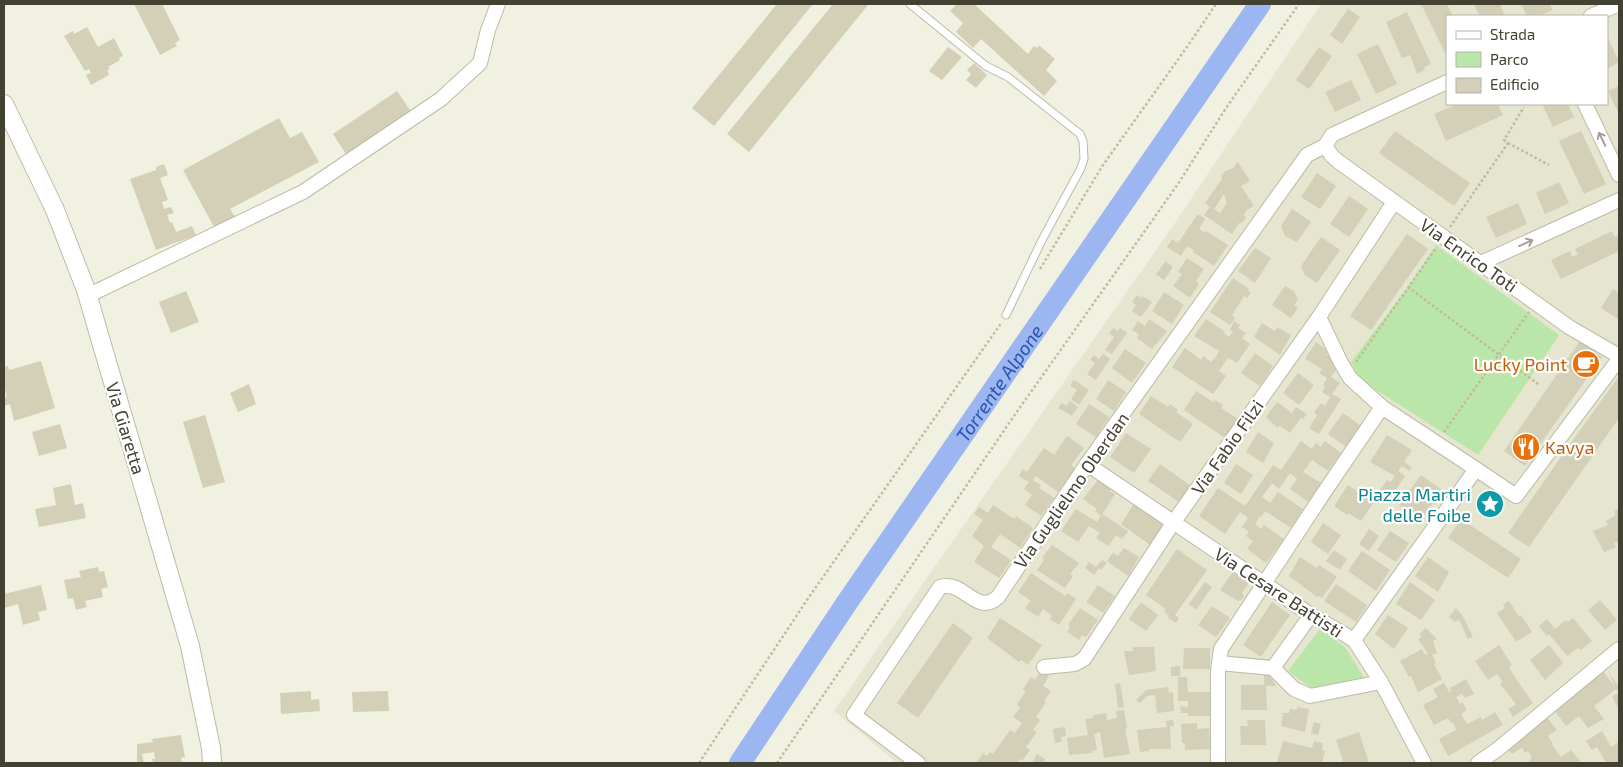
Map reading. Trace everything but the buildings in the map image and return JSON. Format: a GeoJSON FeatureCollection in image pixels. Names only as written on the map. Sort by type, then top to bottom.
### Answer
{"type":"FeatureCollection","features":[{"type":"Feature","properties":{"kind":"street"},"geometry":{"type":"LineString","coordinates":[[88,296],[303,192],[441,99],[480,63],[488,30],[498,4]]}},
{"type":"Feature","properties":{"kind":"street"},"geometry":{"type":"LineString","coordinates":[[1593,15],[1619,4]]}},
{"type":"Feature","properties":{"kind":"street","name":"Via Guglielmo Oberdan"},"geometry":{"type":"LineString","coordinates":[[918,763],[854,716],[940,587],[947,584],[954,586],[983,604],[989,603],[998,597],[1087,464],[1307,154],[1325,146],[1332,135],[1446,82]]}},
{"type":"Feature","properties":{"kind":"street","name":"Via Giaretta"},"geometry":{"type":"LineString","coordinates":[[4,104],[55,210],[88,296],[190,646],[211,748],[212,763]]}},
{"type":"Feature","properties":{"kind":"street"},"geometry":{"type":"LineString","coordinates":[[1585,105],[1619,175]]}},
{"type":"Feature","properties":{"kind":"street","name":"Via Enrico Toti"},"geometry":{"type":"LineString","coordinates":[[1325,146],[1332,156],[1568,327],[1619,357]]}},
{"type":"Feature","properties":{"kind":"street"},"geometry":{"type":"LineString","coordinates":[[1481,263],[1619,200]]}},
{"type":"Feature","properties":{"kind":"street","name":"Via Fabio Filzi"},"geometry":{"type":"LineString","coordinates":[[1044,667],[1074,664],[1084,659],[1173,524],[1319,317],[1394,202]]}},
{"type":"Feature","properties":{"kind":"street"},"geometry":{"type":"LineString","coordinates":[[1319,317],[1350,378],[1382,407],[1516,496],[1619,357]]}},
{"type":"Feature","properties":{"kind":"street"},"geometry":{"type":"LineString","coordinates":[[1218,763],[1219,663],[1221,649],[1382,407]]}},
{"type":"Feature","properties":{"kind":"street","name":"Via Cesare Battisti"},"geometry":{"type":"LineString","coordinates":[[1087,464],[1173,524],[1311,615],[1354,640],[1381,682],[1424,763]]}},
{"type":"Feature","properties":{"kind":"street"},"geometry":{"type":"LineString","coordinates":[[1354,640],[1476,469]]}},
{"type":"Feature","properties":{"kind":"street"},"geometry":{"type":"LineString","coordinates":[[1273,668],[1311,615]]}},
{"type":"Feature","properties":{"kind":"street"},"geometry":{"type":"LineString","coordinates":[[1478,763],[1498,749],[1619,649]]}},
{"type":"Feature","properties":{"kind":"street"},"geometry":{"type":"LineString","coordinates":[[1219,663],[1273,668],[1294,689],[1310,696],[1381,682]]}},
{"type":"Feature","properties":{"kind":"lane"},"geometry":{"type":"LineString","coordinates":[[910,4],[986,66],[1008,77],[1043,104],[1080,134],[1084,141],[1084,159],[1081,168],[1042,240],[1006,315]]}},
{"type":"Feature","properties":{"kind":"path"},"geometry":{"type":"LineString","coordinates":[[1038,271],[1102,165],[1216,4]]}},
{"type":"Feature","properties":{"kind":"path"},"geometry":{"type":"LineString","coordinates":[[777,763],[1021,406],[1178,184],[1226,108],[1299,4]]}},
{"type":"Feature","properties":{"kind":"path"},"geometry":{"type":"LineString","coordinates":[[1508,143],[1549,166]]}},
{"type":"Feature","properties":{"kind":"path"},"geometry":{"type":"LineString","coordinates":[[1408,287],[1538,384]]}},
{"type":"Feature","properties":{"kind":"path"},"geometry":{"type":"LineString","coordinates":[[1436,442],[1535,302]]}},
{"type":"Feature","properties":{"kind":"path"},"geometry":{"type":"LineString","coordinates":[[699,763],[809,597],[1006,315]]}},
{"type":"Feature","properties":{"kind":"shaded area"},"geometry":{"type":"Polygon","coordinates":[[[1321,4],[1619,4],[1619,763],[897,763],[834,711],[1177,220],[1321,4]]]}},
{"type":"Feature","properties":{"kind":"green space"},"geometry":{"type":"Polygon","coordinates":[[[1436,245],[1559,335],[1478,455],[1359,379],[1351,362],[1408,287],[1436,245]]]}},
{"type":"Feature","properties":{"kind":"green space"},"geometry":{"type":"Polygon","coordinates":[[[1320,629],[1345,647],[1364,678],[1311,688],[1288,671],[1320,629]]]}},
{"type":"Feature","properties":{"kind":"waterway","name":"Torrente Alpone"},"geometry":{"type":"LineString","coordinates":[[740,763],[848,601],[1260,4]]}},
{"type":"Feature","properties":{"kind":"place","name":"Lucky Point"},"geometry":{"type":"Point","coordinates":[1586,364]}},
{"type":"Feature","properties":{"kind":"place","name":"Kavya"},"geometry":{"type":"Point","coordinates":[1526,447]}},
{"type":"Feature","properties":{"kind":"place","name":"Piazza Martiri delle Foibe"},"geometry":{"type":"Point","coordinates":[1490,504]}}]}
